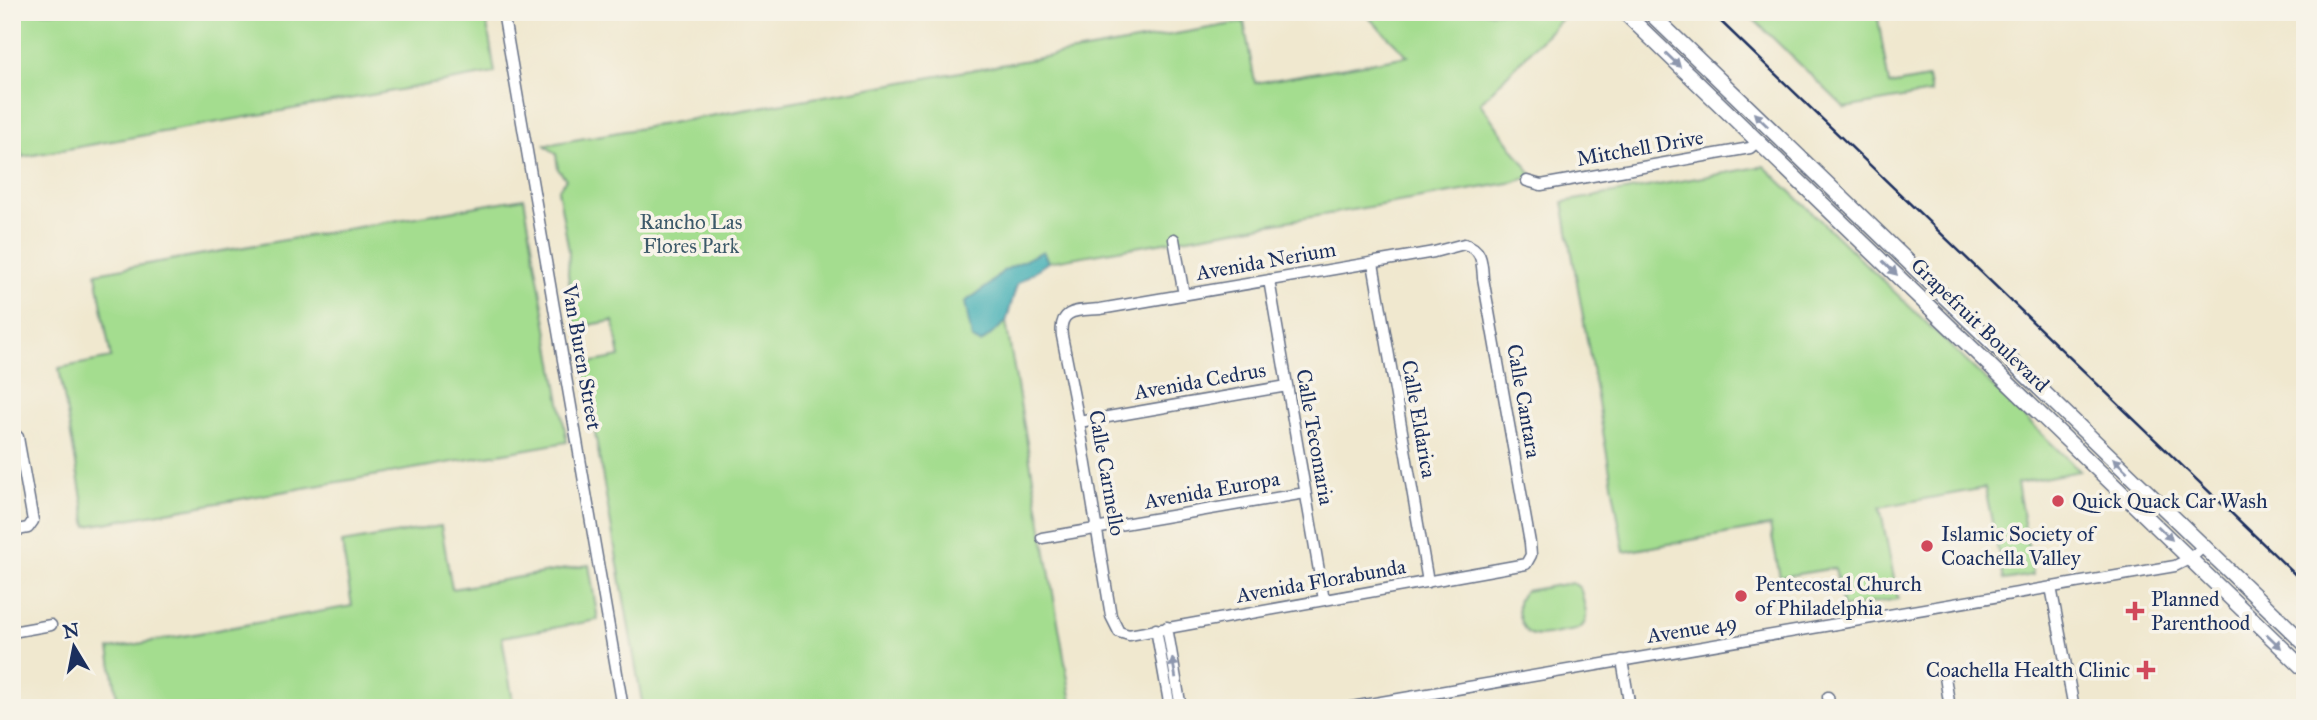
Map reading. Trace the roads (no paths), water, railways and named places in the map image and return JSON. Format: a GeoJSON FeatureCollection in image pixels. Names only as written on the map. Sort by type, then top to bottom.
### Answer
{"type":"FeatureCollection","features":[{"type":"Feature","properties":{"kind":"main road","name":"Grapefruit Boulevard"},"geometry":{"type":"LineString","coordinates":[[1624,12],[2305,670]]}},
{"type":"Feature","properties":{"kind":"main road","name":"Grapefruit Boulevard"},"geometry":{"type":"LineString","coordinates":[[1649,12],[2305,644]]}},
{"type":"Feature","properties":{"kind":"main road"},"geometry":{"type":"LineString","coordinates":[[1758,141],[1772,143],[1782,150],[1878,243],[1906,260]]}},
{"type":"Feature","properties":{"kind":"street","name":"Van Buren Street"},"geometry":{"type":"LineString","coordinates":[[503,12],[623,708]]}},
{"type":"Feature","properties":{"kind":"street","name":"Mitchell Drive"},"geometry":{"type":"LineString","coordinates":[[1527,181],[1541,185],[1750,148],[1758,141]]}},
{"type":"Feature","properties":{"kind":"street"},"geometry":{"type":"LineString","coordinates":[[1174,239],[1184,295]]}},
{"type":"Feature","properties":{"kind":"street","name":"Avenida Nerium"},"geometry":{"type":"LineString","coordinates":[[1064,318],[1073,311],[1184,295],[1464,244],[1475,249]]}},
{"type":"Feature","properties":{"kind":"street","name":"Calle Cantara"},"geometry":{"type":"LineString","coordinates":[[1475,249],[1481,258],[1530,543],[1529,560]]}},
{"type":"Feature","properties":{"kind":"street","name":"Calle Eldarica"},"geometry":{"type":"LineString","coordinates":[[1373,262],[1428,582]]}},
{"type":"Feature","properties":{"kind":"street","name":"Calle Tecomaria"},"geometry":{"type":"LineString","coordinates":[[1269,280],[1324,600]]}},
{"type":"Feature","properties":{"kind":"street","name":"Calle Carmello"},"geometry":{"type":"LineString","coordinates":[[1064,318],[1061,329],[1111,616],[1119,632]]}},
{"type":"Feature","properties":{"kind":"street","name":"Avenida Cedrus"},"geometry":{"type":"LineString","coordinates":[[1079,422],[1287,386]]}},
{"type":"Feature","properties":{"kind":"street"},"geometry":{"type":"LineString","coordinates":[[12,531],[32,526],[26,479],[14,433]]}},
{"type":"Feature","properties":{"kind":"street","name":"Avenida Europa"},"geometry":{"type":"LineString","coordinates":[[1042,538],[1306,493]]}},
{"type":"Feature","properties":{"kind":"street","name":"Avenue 49"},"geometry":{"type":"LineString","coordinates":[[1346,708],[2175,566],[2191,558],[2204,546]]}},
{"type":"Feature","properties":{"kind":"street","name":"Avenida Florabunda"},"geometry":{"type":"LineString","coordinates":[[1119,632],[1129,635],[1520,567],[1529,560]]}},
{"type":"Feature","properties":{"kind":"street"},"geometry":{"type":"LineString","coordinates":[[2050,587],[2055,599],[2074,708]]}},
{"type":"Feature","properties":{"kind":"street"},"geometry":{"type":"LineString","coordinates":[[12,632],[51,625]]}},
{"type":"Feature","properties":{"kind":"street"},"geometry":{"type":"LineString","coordinates":[[1161,628],[1170,708]]}},
{"type":"Feature","properties":{"kind":"street"},"geometry":{"type":"LineString","coordinates":[[1161,628],[1181,708]]}},
{"type":"Feature","properties":{"kind":"street"},"geometry":{"type":"LineString","coordinates":[[1622,660],[1630,708]]}},
{"type":"Feature","properties":{"kind":"street"},"geometry":{"type":"LineString","coordinates":[[1945,677],[1950,708]]}},
{"type":"Feature","properties":{"kind":"water"},"geometry":{"type":"Polygon","coordinates":[[[1043,251],[1048,262],[1017,284],[1006,322],[981,343],[972,339],[965,302],[988,286],[1003,271],[1043,251]]]}},
{"type":"Feature","properties":{"kind":"railway"},"geometry":{"type":"LineString","coordinates":[[1711,12],[2305,584]]}},
{"type":"Feature","properties":{"kind":"place","name":"Quick Quack Car Wash"},"geometry":{"type":"Point","coordinates":[2058,501]}},
{"type":"Feature","properties":{"kind":"place","name":"Islamic Society of Coachella Valley"},"geometry":{"type":"Point","coordinates":[1927,546]}},
{"type":"Feature","properties":{"kind":"place","name":"Pentecostal Church of Philadelphia"},"geometry":{"type":"Point","coordinates":[1741,596]}},
{"type":"Feature","properties":{"kind":"place","name":"Planned Parenthood"},"geometry":{"type":"Point","coordinates":[2135,611]}},
{"type":"Feature","properties":{"kind":"place","name":"Coachella Health Clinic"},"geometry":{"type":"Point","coordinates":[2146,670]}},
{"type":"Feature","properties":{"kind":"park label","name":"Rancho Las Flores Park"},"geometry":{"type":"Point","coordinates":[691,234]}}]}
